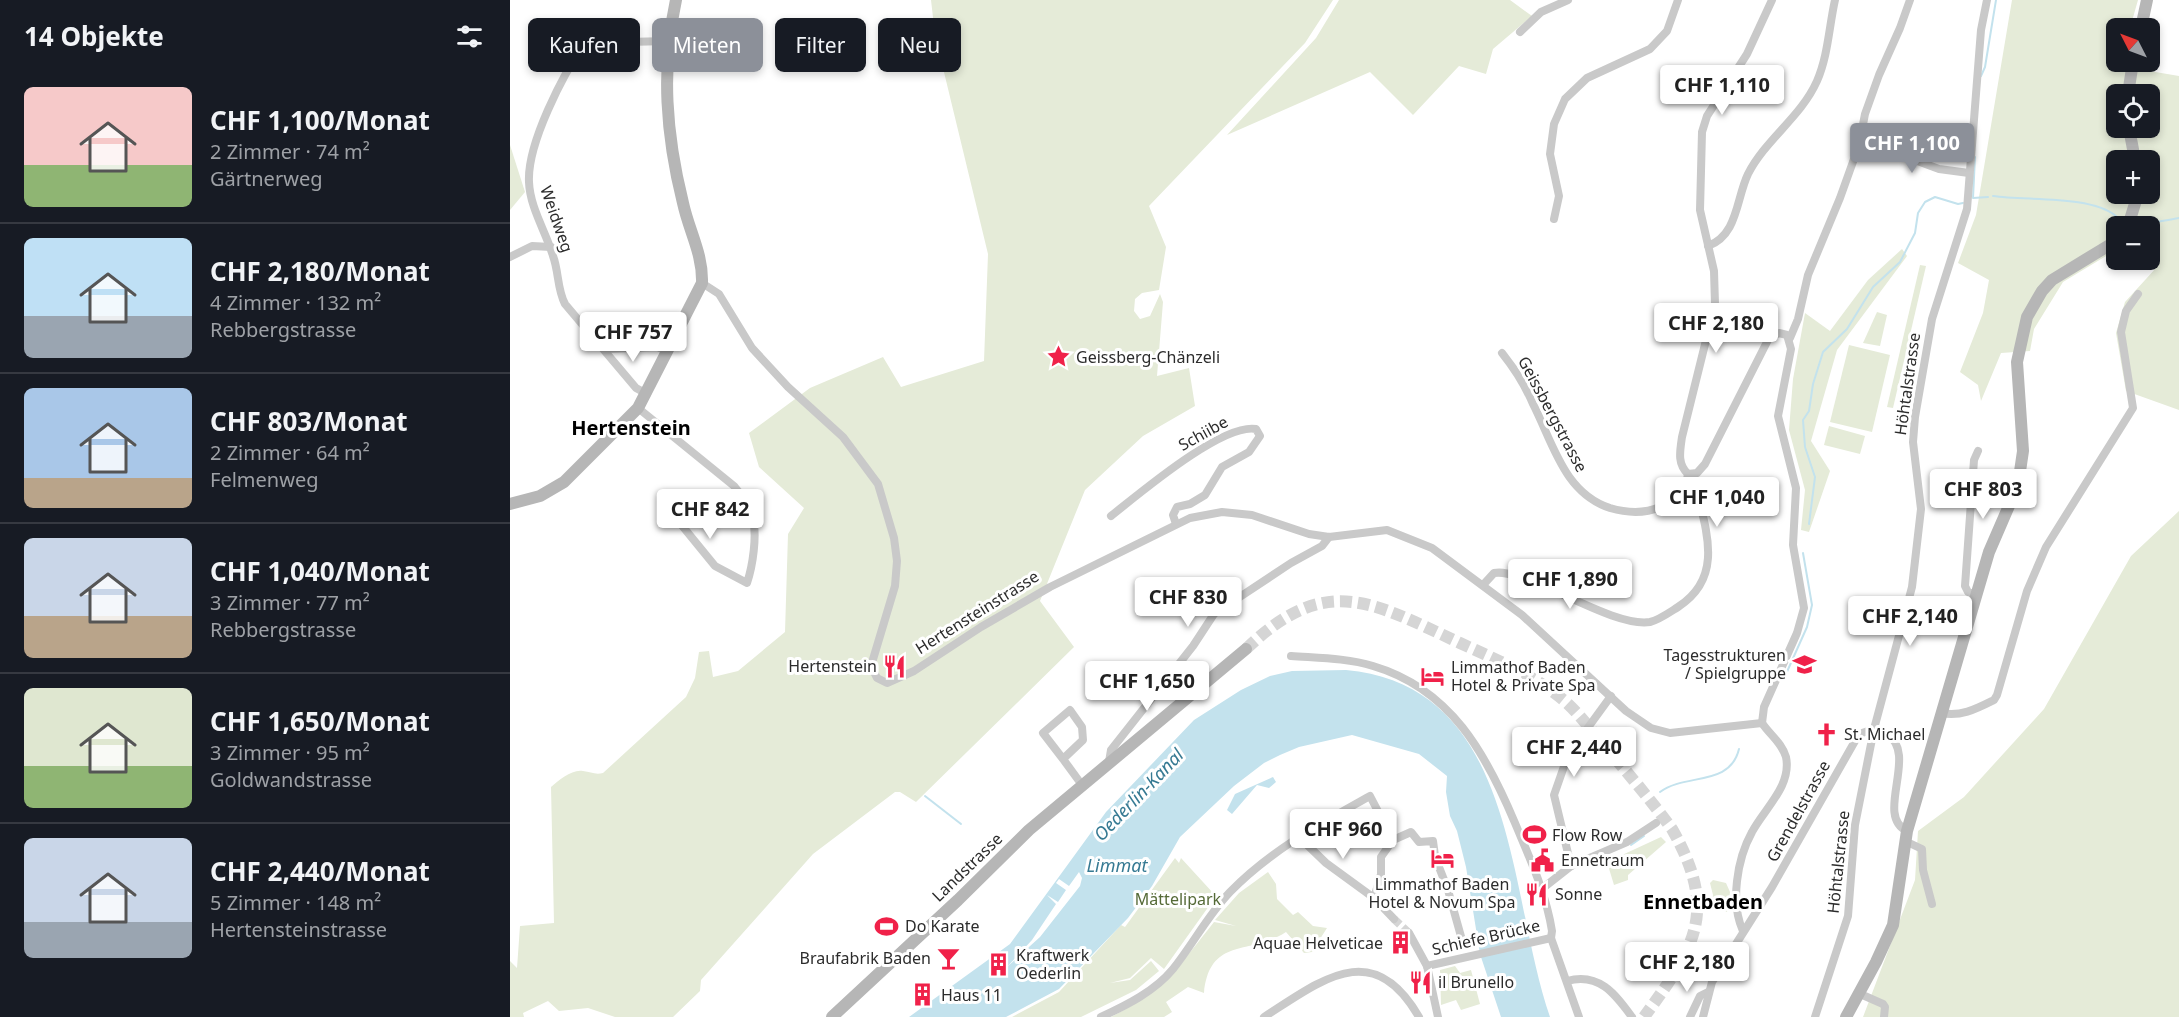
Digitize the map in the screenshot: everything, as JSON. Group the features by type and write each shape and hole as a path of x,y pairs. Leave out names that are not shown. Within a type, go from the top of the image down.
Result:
{"main road":[{"path":"672,18 676,0"},
{"path":"2143,18 2147,0"},
{"path":"510,504 540,496 564,482 638,408 702,283 702,268 697,247 684,209 671,156 665,96 666,72"},
{"path":"1846,1017 1893,925 1901,886 1906,836 1989,552 2014,497 2021,475 2023,435 2017,395 2017,362 2027,317 2042,291 2052,280 2106,247"},
{"name":"Landstrasse","path":"832,1017 1020,839 1109,762 1243,652"}],"street":[{"path":"1520,32 1541,12 1568,0"},
{"path":"1554,219 1559,196 1550,154 1554,124 1564,99 1587,78 1650,49 1667,32 1678,0"},
{"path":"1483,585 1491,574 1504,573 1551,587 1613,616 1633,622 1651,622 1692,597 1707,575 1710,556 1690,475 1682,468 1680,459 1682,437 1715,304 1714,271 1701,220 1700,142 1704,123 1716,100 1747,54 1772,0"},
{"path":"1708,246 1726,235 1742,189 1756,160 1801,107 1817,81 1835,0"},
{"path":"1743,931 1737,905 1744,850 1758,821 1784,782 1787,766 1780,744 1762,723 1764,707 1797,633 1804,608 1793,545 1796,488 1778,416 1790,355 1790,338 1798,319 1808,275 1858,145 1865,114 1910,0"},
{"name":"Höhtalstrasse","path":"1815,1017 1848,916 1855,825 1874,729 1912,587 1921,509 1913,442 1915,417 1932,319 1967,209 1982,27 1987,0"},
{"name":"Weidweg","path":"647,394 636,388 560,295 557,267 535,209 529,182 532,158 540,133 585,43 652,41"},
{"path":"1858,145 1885,149 1938,169 1969,173"},
{"path":"510,257 532,246 551,247"},
{"name":"Hertensteinstrasse","path":"702,283 719,294 752,348 788,387 843,437 878,484 894,538 897,561 895,586 871,666 877,678 886,683 914,671 1037,594 1176,524 1207,513 1240,513 1309,534 1329,537 1381,530 1393,531 1439,552 1550,639 1644,726 1670,733 1728,729 1762,723"},
{"path":"1941,713 1953,716 1964,714 1994,700 2027,591 2046,547 2133,408 2121,332 2126,311 2138,294"},
{"name":"Geissbergstrasse","path":"1502,352 1534,404 1564,470 1576,487 1594,501 1623,512 1661,507 1682,493 1690,475 1705,464 1770,338 1779,333 1790,338"},
{"path":"605,349 657,347 668,351"},
{"path":"638,408 734,486 750,508 754,527 751,571 747,583 715,566 666,506"},
{"name":"Schiibe","path":"1111,516 1178,464 1221,438 1240,430 1256,429 1260,436 1256,445 1222,467 1201,499 1177,507 1173,515 1176,524"},
{"path":"1977,595 1968,592 1965,586 1974,460 1978,451"},
{"path":"1109,762 1111,750 1186,655 1214,614 1291,563 1322,546 1329,537"},
{"path":"1291,656 1353,661 1389,671 1423,691 1460,722 1489,763 1543,888 1552,931 1551,938 1579,1017"},
{"path":"1571,866 1554,795 1573,748 1611,696"},
{"path":"1063,759 1083,740 1082,728 1070,710 1043,733 1063,759 1083,785"},
{"path":"1874,729 1892,737 1897,746 1899,764 1894,817 1906,836 1922,849 1923,870 1932,904"},
{"name":"Grendelstrasse","path":"1690,1017 1700,996 1708,992 1743,931 1772,887 1859,734 1874,729"},
{"path":"1101,1017 1131,1003 1160,982 1232,889 1283,845 1370,796 1393,840"},
{"path":"1543,888 1571,866 1627,842 1656,822"},
{"path":"1374,898 1381,874 1381,857 1393,840 1411,832 1419,842 1433,840 1436,859 1448,890 1462,940"},
{"path":"1298,836 1326,863 1374,898 1394,919"},
{"path":"1409,933 1427,966 1438,1017"},
{"name":"Schiefe Brücke","path":"1427,966 1551,938"},
{"path":"1264,1017 1330,976 1359,973 1381,976 1407,997 1419,1017"},
{"path":"1567,981 1583,978 1609,987 1632,1017"},
{"path":"1703,1017 1708,992"},
{"path":"1858,993 1882,1004 1885,1007 1884,1017"}],"green space":[{"path":"931,0 1333,0 1305,43 1149,206 1166,247 1159,290 1142,293 1135,299 1134,311 1140,319 1150,316 1160,294 1163,302 1157,376 1189,368 1195,406 1143,436 1085,490 1040,601 1074,647 916,802 900,792 895,792 813,854 701,980 700,991 673,1017 615,1017 588,1008 559,1011 548,1001 523,1013 524,1017 510,1017 510,961 517,968 520,926 554,923 551,787 574,772 603,773 686,697 695,678 699,652 709,651 713,677 738,671 785,632 788,534 804,508 759,467 749,433 810,388 883,357 901,387 984,361 988,254 944,72 961,72 961,18 933,18"},
{"path":"1339,0 1510,0 1532,16 1493,49 1486,74 1459,66 1413,115 1370,72 1227,135 1316,38"},
{"path":"2012,0 2138,0 2133,18 2106,18 2106,72 2155,72 2179,76 2179,410 2126,391 2116,333 2125,302 2154,270 2160,270 2160,216 2106,216 2106,256 2063,282 2034,329 2030,351 2001,353 1981,401 1978,385 1960,372 1983,313 1989,280 1958,263 1976,215"},
{"path":"510,145 525,192 510,210"},
{"path":"1902,249 1907,256 1837,350 1811,441 1830,471 1809,532 1801,530 1805,490 1789,430 1793,379 1805,313 1830,331 1868,280"},
{"path":"1920,265 1926,266 1893,408 1887,407"},
{"path":"1877,312 1887,315 1880,346 1863,343"},
{"path":"1849,345 1890,355 1872,432 1830,422"},
{"path":"1829,426 1865,436 1860,454 1824,445"},
{"path":"2179,511 2179,1017 1863,1017 1915,880 1918,831 1964,797 2044,709 2131,556"},
{"path":"1661,837 1666,842 1628,875 1628,880 1614,885 1607,862"},
{"name":"Mättelipark","path":"1175,858 1179,863 1181,858 1214,894 1210,895 1214,899 1164,969 1151,958 1130,978 1110,983 1130,980 1151,961 1159,971 1136,990 1081,1017 1012,1017 1059,992 1121,925 1125,927"},
{"path":"1268,872 1276,884 1277,899 1293,915 1298,912 1313,926 1327,928 1320,939 1320,944 1312,952 1304,953 1286,932 1259,944 1223,955 1214,963 1208,975 1204,993 1188,987 1166,1002 1172,1012 1164,1017 1111,1017 1144,998 1169,976 1214,922 1236,926 1215,920 1239,893"},
{"path":"1713,880 1726,883 1730,892 1727,912 1711,906 1713,895 1710,883"},
{"path":"1455,966 1460,973 1471,970 1480,1004 1461,1010 1456,1000 1441,1005 1440,970"}],"water":[{"name":"Limmat","path":"1346,670 1403,684 1445,714 1475,754 1497,803 1550,1017 1501,1017 1480,954 1466,867 1457,831 1450,816 1446,792 1447,776 1419,754 1352,735 1299,747 1280,755 1264,763 1234,786 1180,837 1152,886 1128,918 1059,989 1006,1017 909,1017 1010,944 1106,812 1194,720 1241,690 1270,676 1292,671"},
{"path":"1273,777 1276,782 1269,788 1257,785 1232,814 1227,810 1235,794"}],"pier":[{"path":"1079,872 1082,878 1080,886 1040,937 1007,967 1032,940 1056,904 1047,895 1058,902 1066,890 1056,883 1059,879 1069,886"}],"waterway":[{"path":"1981,76 1985,67 1996,0"},
{"path":"1975,157 1973,198 1988,197"},
{"path":"1993,196 2075,202 2105,209 2116,216"},
{"path":"1809,524 1815,477 1805,447 1803,420 1809,411 1813,384 1823,352 1847,329 1873,287 1900,262 1915,233 1918,213 1925,202 1935,197 1958,204 1963,203"},
{"path":"2160,221 2179,218"},
{"path":"1786,674 1807,627 1812,605 1803,553"},
{"path":"1660,792 1670,786 1717,774 1734,761 1739,749"},
{"path":"925,796 961,824"},
{"path":"1631,845 1644,836"}],"tunnel":[{"path":"1246,649 1275,625 1301,610 1326,602 1350,602 1401,616 1516,669 1567,703 1630,775 1672,829 1695,884 1697,907 1695,928 1688,949 1644,1017"},
{"path":"1394,919 1409,933"}],"place":[{"name":"Geissberg-Chänzeli","path":"1058,357"},
{"name":"Tagesstrukturen / Spielgruppe","path":"1804,664"},
{"name":"Hertenstein","path":"895,666"},
{"name":"Limmathof Baden Hotel & Private Spa","path":"1433,676"},
{"name":"St. Michael","path":"1826,734"},
{"name":"Flow Row","path":"1534,835"},
{"name":"Limmathof Baden Hotel & Novum Spa","path":"1442,859"},
{"name":"Ennetraum","path":"1543,860"},
{"name":"Sonne","path":"1537,894"},
{"name":"Do Karate","path":"887,926"},
{"name":"Aquae Helveticae","path":"1401,943"},
{"name":"Braufabrik Baden","path":"949,958"},
{"name":"Kraftwerk Oederlin","path":"998,964"},
{"name":"il Brunello","path":"1420,982"},
{"name":"Haus 11","path":"923,995"}],"district":[{"name":"Hertenstein","path":"631,428"},
{"name":"Ennetbaden","path":"1703,902"}],"water label":[{"name":"Oederlin-Kanal","path":"1139,795"}]}
